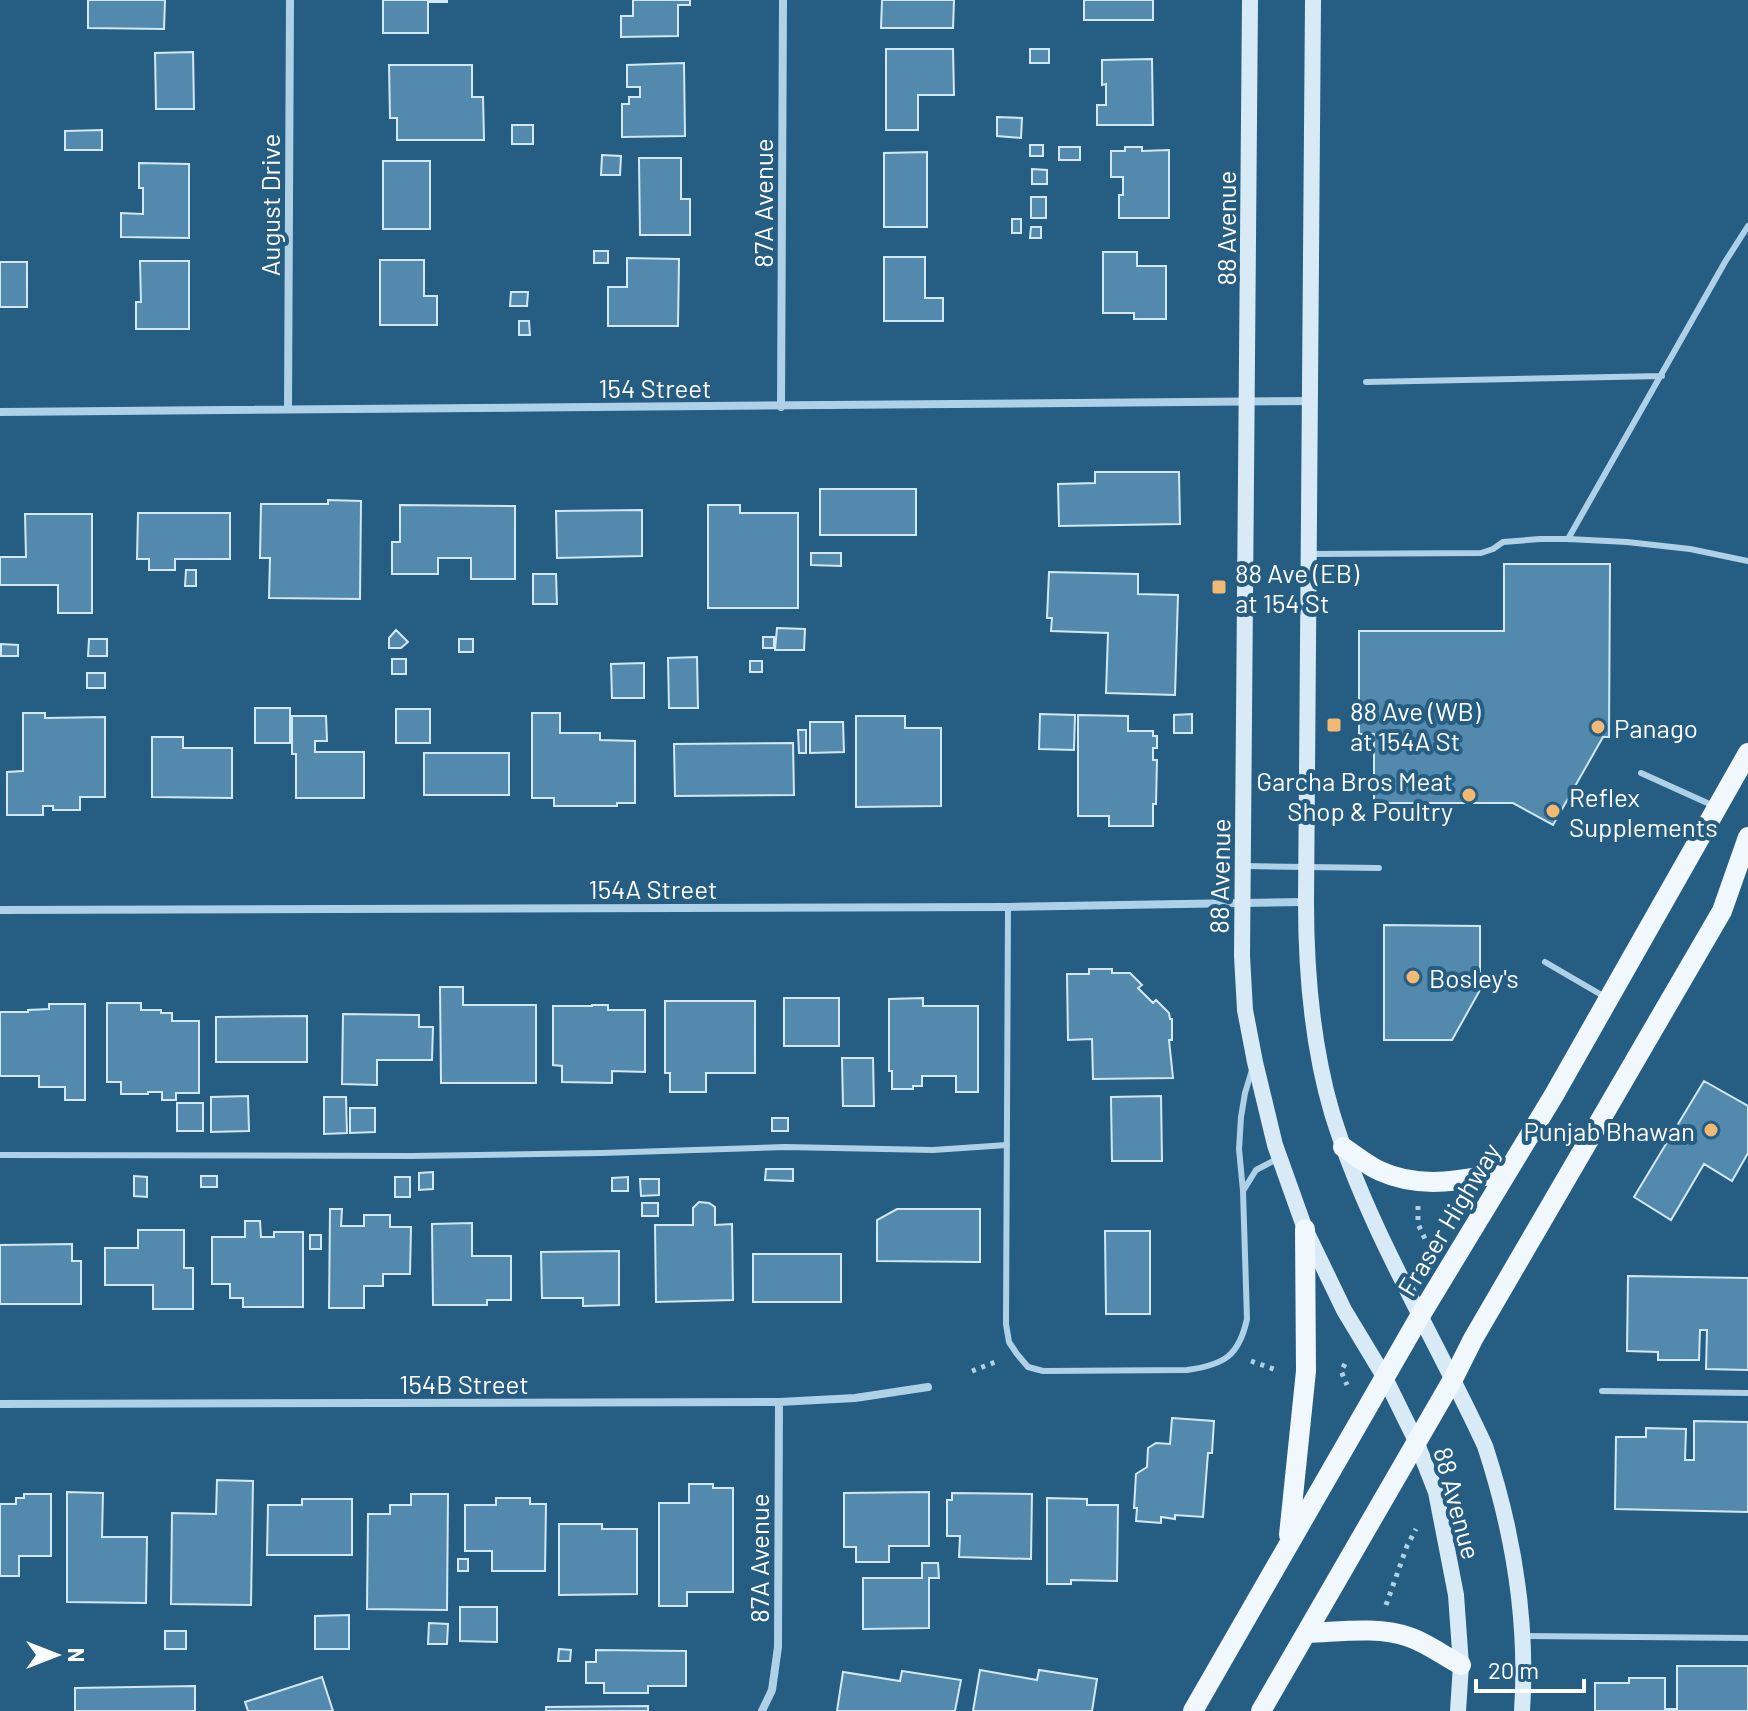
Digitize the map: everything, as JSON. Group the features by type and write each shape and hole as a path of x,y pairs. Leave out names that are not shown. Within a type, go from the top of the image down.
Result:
{"main road":[{"name":"88 Avenue","path":"1250,0 1243,903 1245,1010 1280,1158 1305,1229 1344,1310 1385,1378 1416,1441 1436,1492 1456,1595 1461,1665 1458,1711"},
{"name":"88 Avenue","path":"1313,0 1306,937 1316,1044 1331,1110 1367,1206 1485,1446 1494,1475 1510,1534 1524,1660 1522,1711"},
{"name":"Fraser Highway","path":"1193,1711 1420,1316 1554,1095 1748,753"},
{"path":"1261,1711 1722,911 1748,837"},
{"path":"1343,1147 1378,1170 1418,1181 1437,1183 1506,1172"},
{"path":"1288,1543 1306,1371 1305,1229"},
{"path":"1307,1633 1377,1631 1399,1635 1412,1638 1461,1665"}],"street":[{"name":"August Drive","path":"288,409 290,0"},
{"name":"87A Avenue","path":"781,407 783,0"},
{"name":"154 Street","path":"0,412 1311,401"},
{"name":"154A Street","path":"0,910 1008,907 1306,902"},
{"name":"154B Street","path":"0,1404 779,1402 855,1398 928,1387"},
{"name":"87A Avenue","path":"762,1711 772,1690 778,1647 779,1402"}],"lane":[{"path":"1568,539 1748,226"},
{"path":"1366,382 1662,376"},
{"path":"1310,554 1481,553 1503,542 1568,539 1690,549 1748,561"},
{"path":"1641,773 1717,807"},
{"path":"1244,866 1379,868"},
{"path":"1008,907 1008,1333 1009,1342 1028,1367 1043,1371 1187,1370 1232,1355 1247,1319 1239,1149 1245,1093 1255,1062"},
{"path":"1545,962 1608,999"},
{"path":"0,1155 412,1156 785,1147 933,1150 1007,1145"},
{"path":"1243,1191 1256,1170 1280,1158"},
{"path":"1602,1391 1748,1393"},
{"path":"1522,1636 1748,1638"}],"path":[{"path":"1413,1232 1418,1224 1427,1243"},
{"path":"972,1371 1003,1359"},
{"path":"1249,1360 1280,1371"},
{"path":"1341,1371 1347,1385"},
{"path":"1386,1606 1407,1546 1418,1525"},
{"path":"1403,1536 1407,1546"}],"building":[{"path":"88,0 165,0 164,29 88,28"},
{"path":"383,0 447,2 428,2 428,33 383,33"},
{"path":"633,0 690,0 690,5 678,5 678,36 621,37 621,16 633,16"},
{"path":"882,0 954,0 953,28 881,28"},
{"path":"1084,0 1153,0 1153,20 1084,20"},
{"path":"886,49 953,49 954,95 918,95 918,130 886,130"},
{"path":"1030,49 1049,49 1049,63 1030,63"},
{"path":"193,52 194,109 156,109 155,53"},
{"path":"1152,59 1153,125 1097,125 1097,105 1106,105 1102,60"},
{"path":"684,63 685,136 622,137 622,104 629,104 629,97 640,97 640,87 627,87 627,65"},
{"path":"389,65 472,65 472,97 483,97 484,140 397,140 397,118 390,118"},
{"path":"997,117 1022,118 1021,138 997,136"},
{"path":"512,125 533,125 533,144 512,144"},
{"path":"102,130 102,150 65,150 65,131"},
{"path":"1030,145 1043,145 1043,156 1030,156"},
{"path":"1059,147 1080,147 1080,160 1059,160"},
{"path":"1125,147 1142,147 1142,151 1169,150 1169,218 1119,218 1123,177 1111,177 1111,151 1125,151"},
{"path":"927,152 927,227 884,227 884,153"},
{"path":"602,155 621,156 620,175 601,175"},
{"path":"639,158 681,158 681,199 690,199 690,235 640,235"},
{"path":"383,161 430,161 430,229 383,229"},
{"path":"139,163 189,164 189,238 121,237 121,213 143,214"},
{"path":"1032,169 1047,170 1047,184 1032,184"},
{"path":"1031,197 1046,197 1046,218 1031,218"},
{"path":"1012,219 1021,219 1021,233 1012,233"},
{"path":"1031,227 1041,227 1041,238 1030,238"},
{"path":"594,251 608,251 608,263 594,263"},
{"path":"1103,252 1137,252 1137,266 1166,266 1166,319 1134,319 1134,313 1103,313"},
{"path":"884,257 925,257 925,298 943,298 943,321 884,321"},
{"path":"627,258 679,259 678,326 608,326 608,287 627,287"},
{"path":"380,260 424,260 424,296 437,296 437,325 380,325"},
{"path":"140,261 189,261 189,329 136,329 136,302 141,302"},
{"path":"0,262 27,262 27,307 0,307"},
{"path":"511,292 528,292 527,306 510,306"},
{"path":"519,321 529,321 530,335 519,335"},
{"path":"1095,472 1179,472 1180,524 1059,526 1058,484 1095,483"},
{"path":"820,489 916,489 916,535 820,535"},
{"path":"328,500 361,501 360,599 269,598 270,558 260,558 261,504 328,504"},
{"path":"400,505 515,506 515,579 471,579 471,558 438,558 438,574 392,574 392,542 400,542"},
{"path":"708,505 740,505 740,513 798,513 798,608 708,608"},
{"path":"642,510 642,556 557,558 556,511"},
{"path":"138,513 230,513 230,559 175,559 175,570 149,570 149,559 137,559"},
{"path":"25,514 92,514 92,613 58,613 58,585 0,585 0,557 26,557"},
{"path":"811,553 841,553 841,566 811,565"},
{"path":"1504,564 1610,564 1609,737 1603,737 1553,825 1513,803 1374,803 1374,734 1359,734 1359,631 1504,631"},
{"path":"186,570 196,570 196,586 185,586"},
{"path":"1049,572 1138,574 1138,594 1178,595 1175,695 1106,693 1108,633 1051,631 1052,618 1047,618"},
{"path":"533,574 556,574 557,604 533,604"},
{"path":"777,628 805,629 804,650 775,650"},
{"path":"396,630 408,642 401,648 389,648 389,638"},
{"path":"763,637 774,637 774,648 763,648"},
{"path":"89,639 107,639 107,656 88,656"},
{"path":"459,639 473,639 473,652 459,652"},
{"path":"1,644 18,645 18,656 1,656"},
{"path":"697,657 698,708 669,708 668,658"},
{"path":"392,659 406,659 406,674 392,674"},
{"path":"750,661 762,661 762,672 750,672"},
{"path":"644,663 644,698 612,698 611,664"},
{"path":"87,673 105,673 105,688 87,688"},
{"path":"255,708 290,708 290,743 255,743"},
{"path":"396,709 430,709 430,743 396,743"},
{"path":"23,713 45,713 45,718 105,717 105,797 80,797 80,810 53,810 53,806 43,806 43,815 7,815 7,772 23,771"},
{"path":"532,713 560,713 560,733 600,733 600,740 635,741 635,803 554,806 554,798 532,798"},
{"path":"1040,714 1075,715 1074,750 1039,749"},
{"path":"1192,714 1192,733 1174,733 1174,715"},
{"path":"1078,715 1128,716 1128,731 1153,731 1153,736 1157,736 1157,748 1153,748 1153,760 1157,760 1153,826 1109,826 1109,816 1078,816"},
{"path":"292,716 326,716 327,741 315,741 315,752 364,752 364,798 296,798"},
{"path":"856,716 905,716 905,728 941,728 941,806 856,807"},
{"path":"810,722 843,722 844,752 810,753"},
{"path":"798,730 806,730 806,753 799,753"},
{"path":"152,737 183,737 183,748 232,748 232,798 152,797"},
{"path":"793,743 794,795 675,796 674,744"},
{"path":"424,753 509,753 509,795 424,795"},
{"path":"1384,925 1480,926 1480,990 1452,1040 1384,1040"},
{"path":"1089,969 1130,973 1142,985 1138,988 1169,1013 1172,1019 1172,1040 1169,1040 1173,1078 1093,1079 1092,1039 1068,1040 1067,974 1089,974"},
{"path":"440,987 463,987 463,1005 536,1005 536,1083 441,1083"},
{"path":"784,998 839,998 839,1046 784,1046"},
{"path":"923,998 923,1006 978,1006 978,1092 956,1092 956,1076 922,1076 922,1086 892,1089 889,999"},
{"path":"665,1001 755,1001 755,1073 706,1073 706,1092 670,1092 670,1073 665,1073"},
{"path":"107,1003 141,1003 141,1010 172,1013 172,1021 199,1021 199,1093 176,1093 176,1100 162,1100 162,1092 121,1094 121,1082 107,1082"},
{"path":"49,1004 85,1004 85,1100 65,1100 65,1087 39,1087 39,1076 0,1076 0,1012 49,1009"},
{"path":"608,1005 608,1010 645,1010 645,1072 612,1071 612,1083 562,1082 562,1066 553,1065 553,1006"},
{"path":"343,1014 419,1015 419,1027 433,1027 432,1060 377,1060 377,1085 342,1084"},
{"path":"307,1016 307,1062 216,1062 216,1017"},
{"path":"842,1058 873,1058 874,1106 843,1106"},
{"name":"Punjab Bhawan","path":"1704,1081 1748,1106 1748,1153 1732,1181 1704,1164 1671,1220 1634,1197"},
{"path":"248,1096 249,1131 211,1132 211,1097"},
{"path":"1161,1096 1162,1161 1112,1161 1111,1097"},
{"path":"324,1097 346,1097 347,1133 324,1134"},
{"path":"177,1103 203,1103 203,1131 177,1131"},
{"path":"350,1108 375,1108 375,1132 350,1133"},
{"path":"772,1118 788,1118 788,1131 772,1131"},
{"path":"766,1169 793,1169 793,1181 765,1180"},
{"path":"433,1172 433,1189 419,1190 419,1173"},
{"path":"134,1176 147,1177 147,1197 134,1196"},
{"path":"201,1176 217,1176 217,1187 201,1187"},
{"path":"395,1177 410,1177 410,1197 395,1197"},
{"path":"628,1177 628,1191 612,1191 612,1178"},
{"path":"640,1179 659,1179 659,1195 641,1196"},
{"path":"699,1202 715,1207 715,1225 732,1224 733,1300 656,1302 655,1225 693,1225 693,1208"},
{"path":"642,1203 658,1203 658,1216 642,1216"},
{"path":"330,1209 342,1209 341,1226 364,1226 364,1215 390,1215 390,1227 411,1227 410,1274 383,1274 383,1286 364,1286 364,1308 329,1308"},
{"path":"897,1209 980,1209 980,1262 877,1261 877,1220"},
{"path":"245,1221 260,1221 261,1237 274,1237 274,1232 303,1232 303,1307 243,1307 243,1298 230,1298 230,1284 212,1284 212,1237 245,1237"},
{"path":"472,1223 472,1256 511,1256 511,1300 487,1300 487,1305 433,1305 432,1224"},
{"path":"138,1230 184,1230 184,1268 193,1268 193,1309 153,1309 153,1285 105,1285 105,1248 138,1248"},
{"path":"1105,1231 1150,1231 1150,1314 1106,1314"},
{"path":"310,1235 321,1235 321,1249 310,1249"},
{"path":"72,1244 72,1261 81,1261 81,1304 0,1304 0,1245"},
{"path":"619,1251 619,1305 583,1306 583,1298 542,1298 541,1252"},
{"path":"753,1254 841,1254 841,1302 753,1302"},
{"path":"1628,1276 1748,1278 1748,1370 1706,1369 1707,1330 1700,1330 1699,1360 1658,1360 1658,1352 1627,1351"},
{"path":"1172,1418 1214,1421 1203,1517 1175,1515 1175,1519 1161,1517 1161,1523 1136,1521 1136,1474 1147,1467 1148,1448 1156,1443 1170,1444"},
{"path":"1694,1421 1748,1422 1748,1512 1615,1509 1616,1437 1646,1437 1646,1428 1686,1429 1685,1460 1694,1460"},
{"path":"217,1480 253,1481 251,1605 171,1604 172,1513 216,1514"},
{"path":"689,1484 733,1488 733,1592 687,1592 687,1606 659,1606 659,1503 689,1503"},
{"path":"67,1492 103,1493 102,1537 147,1537 146,1603 67,1602"},
{"path":"929,1492 929,1546 889,1546 889,1562 856,1562 856,1547 844,1547 844,1493"},
{"path":"952,1493 1032,1494 1031,1559 959,1557 960,1536 947,1536 947,1500 952,1500"},
{"path":"24,1494 51,1494 51,1556 19,1556 19,1576 0,1576 0,1504 16,1504 16,1498 24,1498"},
{"path":"411,1494 448,1494 447,1610 367,1609 368,1514 390,1514 390,1505 411,1505"},
{"path":"496,1498 530,1498 530,1504 546,1504 545,1571 492,1571 492,1551 465,1551 465,1505 496,1505"},
{"path":"1047,1498 1087,1499 1087,1505 1118,1505 1117,1581 1071,1580 1071,1584 1047,1584"},
{"path":"302,1499 352,1499 352,1555 267,1555 268,1505 302,1505"},
{"path":"559,1524 602,1524 602,1529 637,1529 637,1594 559,1595"},
{"path":"458,1559 468,1559 468,1571 458,1571"},
{"path":"922,1563 938,1563 939,1578 929,1578 929,1628 863,1629 863,1578 922,1578"},
{"path":"460,1607 497,1607 497,1642 460,1641"},
{"path":"349,1615 349,1649 315,1649 315,1616"},
{"path":"429,1623 448,1624 447,1644 428,1644"},
{"path":"165,1631 186,1631 186,1649 165,1649"},
{"path":"559,1649 571,1650 570,1661 558,1661"},
{"path":"596,1650 686,1651 686,1686 648,1686 648,1693 604,1693 604,1683 586,1683 586,1662 596,1662"},
{"path":"1677,1666 1748,1666 1748,1711 1595,1711 1595,1683 1629,1683 1629,1678 1665,1678 1665,1709 1677,1709"},
{"path":"980,1670 1037,1680 1039,1670 1097,1679 1092,1711 973,1711"},
{"path":"902,1671 961,1680 955,1711 837,1711 843,1672 900,1681"},
{"path":"322,1677 333,1711 248,1711 245,1702"},
{"path":"195,1686 195,1711 75,1711 75,1688"},
{"path":"648,1706 648,1711 546,1711 546,1707"}],"place":[{"name":"88 Ave (EB) at 154 St","path":"1219,587"},
{"name":"88 Ave (WB) at 154A St","path":"1334,725"},
{"name":"Panago","path":"1598,727"},
{"name":"Garcha Bros Meat Shop & Poultry","path":"1469,795"},
{"name":"Reflex Supplements","path":"1553,811"},
{"name":"Bosley's","path":"1413,977"},
{"name":"Punjab Bhawan","path":"1711,1130"}]}
